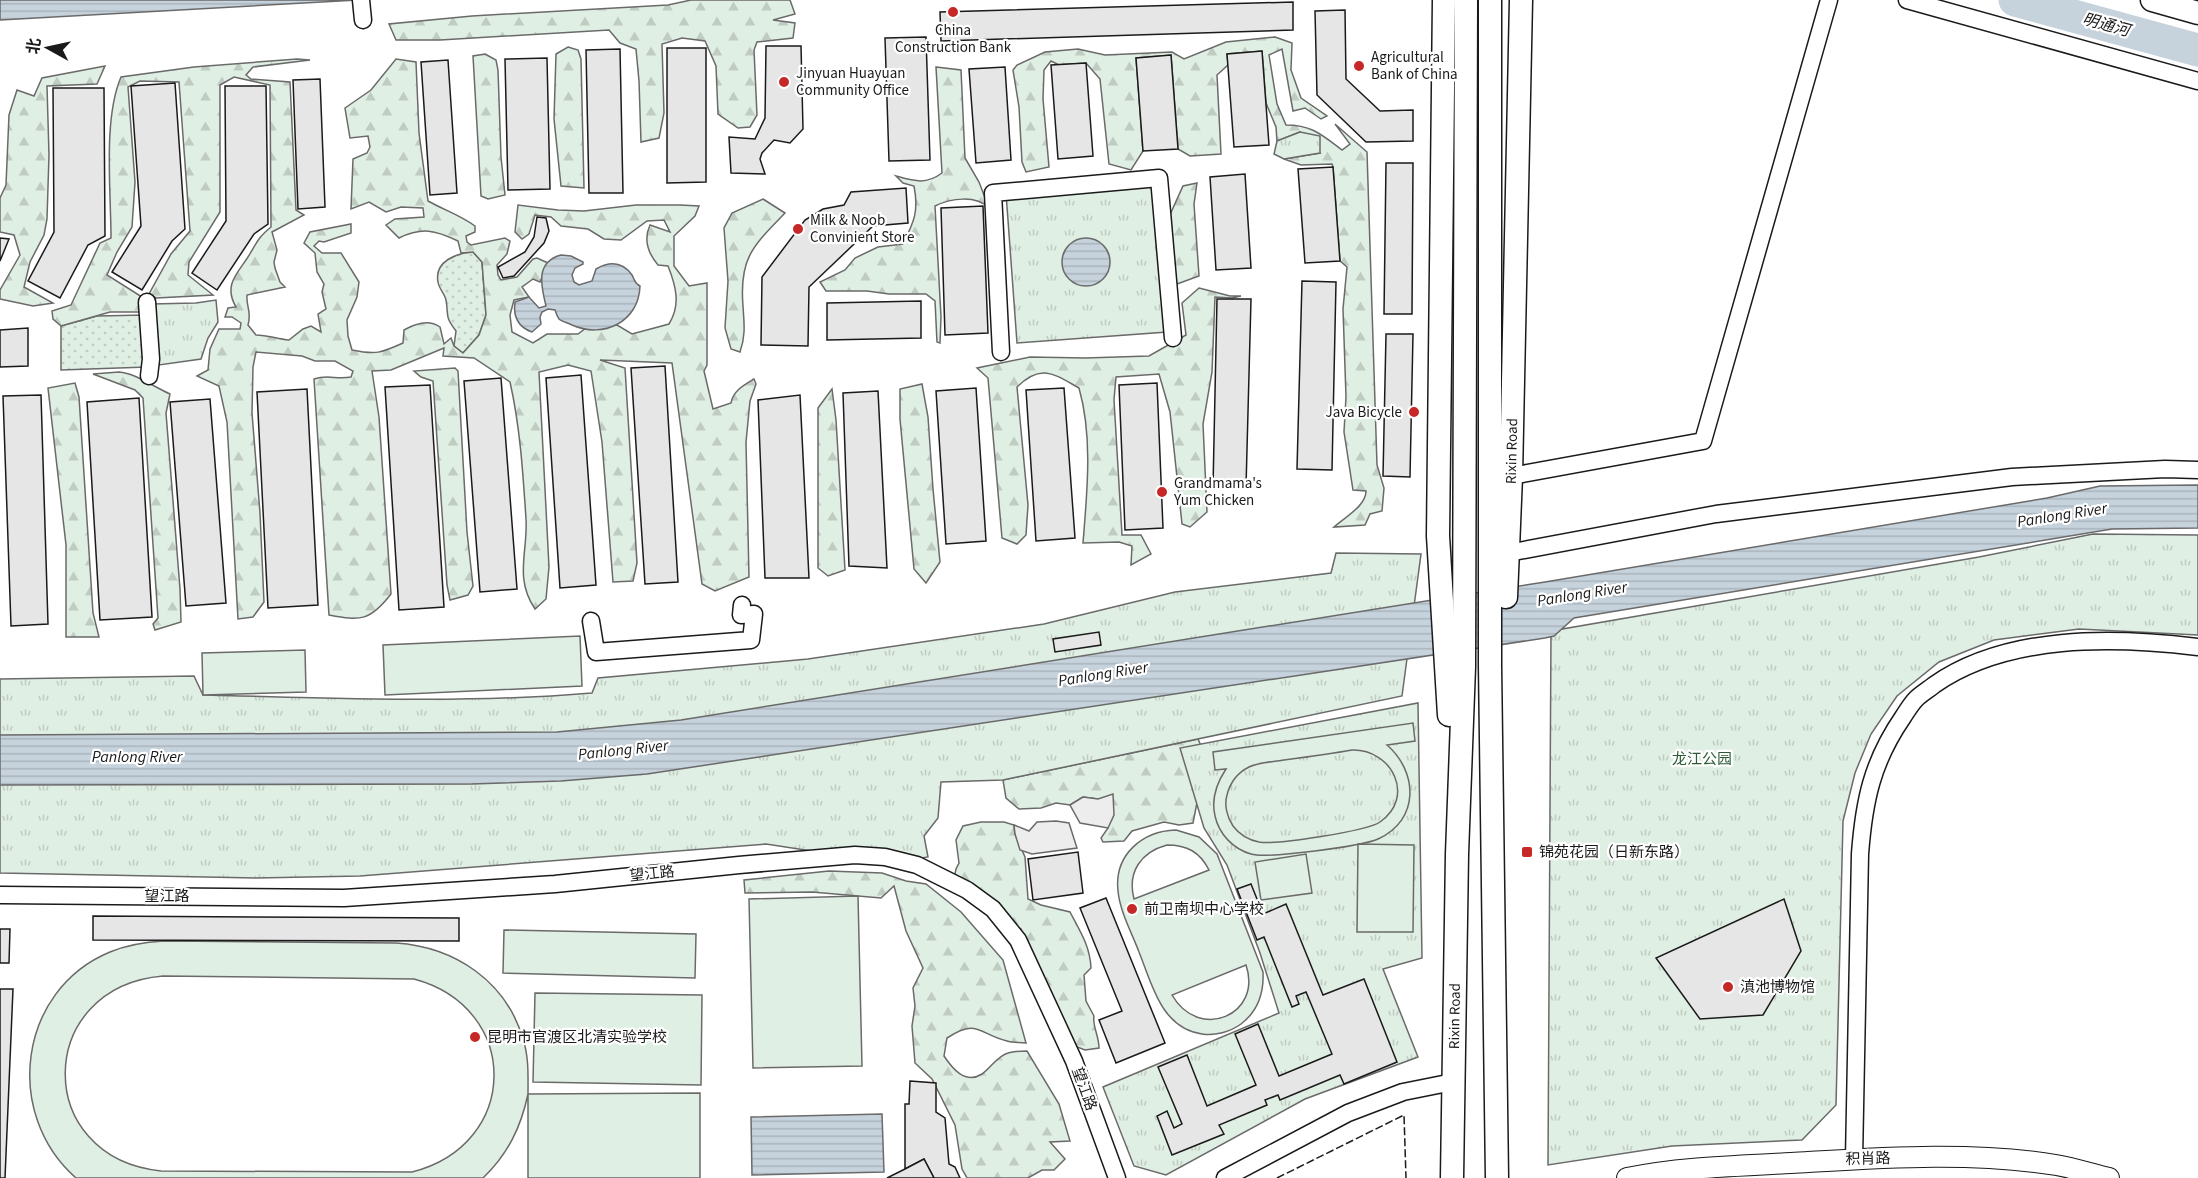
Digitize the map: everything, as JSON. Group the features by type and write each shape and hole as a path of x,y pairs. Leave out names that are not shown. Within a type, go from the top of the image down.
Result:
{"main road":[{"name":"Rixin Road","path":"1444,0 1438,536 1455,667"},
{"name":"Rixin Road","path":"1452,1178 1456,854 1455,667 1465,559 1466,0"},
{"name":"Rixin Road","path":"1490,0 1491,515 1500,554"},
{"name":"Rixin Road","path":"1497,1178 1493,904 1497,667 1500,554 1511,476 1521,0"},
{"path":"2152,0 2198,13"}],"street":[{"path":"361,0 363,20"},
{"path":"1511,476 1703,441 1829,0"},
{"path":"1907,0 2198,81"},
{"path":"1001,352 993,193 1159,178 1173,338"},
{"path":"147,302 151,359 149,376"},
{"path":"1500,554 1716,514 2012,477 2164,469 2198,471"},
{"path":"591,621 596,652 751,640 754,614 741,615 742,605"},
{"path":"1854,1159 1860,854 1863,813 1871,780 1891,734 1916,698 1953,672 1995,655 2074,641 2152,642 2198,647"},
{"name":"望江路","path":"0,895 344,898 555,884 855,855 885,857 917,865 967,890 993,909 1018,940 1074,1061 1117,1178"},
{"path":"1225,1178 1348,1113 1403,1092 1453,1082"},
{"name":"积肖路","path":"1627,1178 1658,1171 1854,1159 1978,1157 2057,1165 2109,1178"}],"green space":[{"path":"691,0 790,0 795,14 773,20 795,23 793,38 757,42 754,50 757,115 750,127 738,128 718,114 716,66 705,41 682,38 662,44 664,113 659,138 641,142 636,49 620,43 609,30 440,40 396,40 389,24 472,16 668,5"},
{"path":"1275,37 1292,43 1291,70 1301,98 1327,116 1321,119 1305,108 1293,111 1282,49 1269,55 1277,104 1286,125 1310,129 1342,150 1350,144 1335,124 1367,152 1377,465 1384,488 1382,511 1370,514 1365,525 1334,527 1363,502 1366,491 1353,490 1344,432 1346,397 1343,309 1347,267 1340,261 1333,167 1332,164 1301,165 1284,159 1320,153 1300,132 1277,141 1276,127 1266,103 1262,51 1227,54 1228,65 1217,75 1221,154 1190,156 1178,149 1171,55 1136,58 1143,151 1131,170 1109,164 1100,79 1086,63 1059,65 1051,61 1044,70 1043,99 1049,167 1026,172 1022,162 1019,107 1013,70 1017,65 1045,52 1078,49 1105,55 1172,52 1184,59 1226,42"},
{"path":"568,47 578,50 581,59 584,188 561,186 554,119 556,54"},
{"path":"485,54 496,60 498,70 501,157 505,195 488,199 481,196 473,56"},
{"path":"396,59 416,62 419,133 428,201 475,226 475,232 466,236 467,242 471,245 505,238 510,241 507,254 497,265 501,280 517,277 533,259 537,258 548,263 540,282 533,279 522,287 529,297 514,300 510,315 512,332 533,343 547,334 578,334 586,328 617,325 632,334 669,324 676,303 673,281 668,266 658,265 654,260 649,251 647,236 650,225 670,232 664,220 647,221 621,240 604,239 588,229 561,226 551,217 535,215 529,234 522,239 515,232 518,205 584,211 636,205 699,206 695,216 674,236 674,266 689,286 707,283 707,365 704,371 713,409 731,403 737,392 754,379 756,384 750,401 746,442 749,577 715,591 702,584 672,363 600,360 625,368 637,563 633,581 613,582 602,442 591,371 568,365 539,372 549,567 546,599 535,609 529,598 523,576 525,502 519,433 510,382 474,358 443,356 444,348 391,370 372,371 379,417 391,594 377,610 364,617 349,618 329,615 314,379 351,377 353,371 335,361 315,361 302,356 256,352 253,367 252,413 264,602 253,617 238,619 227,422 219,386 197,376 208,370 210,349 219,329 240,329 241,323 232,317 225,317 228,308 236,307 232,299 232,284 258,241 271,227 270,85 234,77 220,85 220,212 189,262 188,275 213,295 156,298 149,294 171,254 190,231 179,82 140,81 128,87 135,182 132,227 107,275 142,297 144,312 110,312 61,326 53,319 52,311 71,305 100,243 111,238 110,134 115,94 121,77 194,67 310,60 253,67 246,75 251,79 290,82 296,210 304,215 272,232 277,250 275,268 280,282 285,287 247,295 248,325 256,335 289,340 311,326 321,332 318,314 326,309 322,292 324,284 317,272 315,253 304,243 310,232 351,224 351,233 324,242 319,241 314,246 322,253 341,253 359,282 357,297 347,320 352,350 373,353 389,349 403,343 404,330 422,323 431,323 440,327 444,344 451,338 454,346 463,353 479,335 486,315 482,262 473,252 461,253 458,241 435,232 415,232 399,238 386,225 395,219 424,217 423,208 401,207 386,212 369,202 351,209 353,159 367,153 370,147 368,136 350,138 345,108 371,90"},
{"path":"105,66 97,84 47,86 49,155 47,219 44,235 30,262 24,287 53,303 33,306 0,299 0,290 20,255 14,235 0,232 0,198 6,185 9,115 17,90 34,96 42,78"},
{"path":"936,67 961,70 965,158 979,182 989,208 977,201 963,199 935,206 941,317 940,343 937,342 935,301 926,294 826,291 820,282 845,270 855,258 878,247 903,244 910,229 916,203 914,186 903,183 896,176 925,181 942,173"},
{"path":"1300,132 1320,136 1320,153 1284,159 1274,154 1277,141"},
{"path":"1156,181 1167,332 1017,343 1006,193"},
{"path":"1197,183 1194,204 1199,276 1177,284 1171,266 1169,217 1183,186"},
{"path":"763,199 785,213 757,244 746,264 742,290 744,334 740,352 731,349 725,328 728,281 724,228 732,213"},
{"path":"473,252 482,262 486,315 479,335 463,353 454,346 456,331 448,319 446,300 439,285 438,275 443,264 454,256"},
{"path":"1199,288 1230,296 1241,296 1215,297 1212,372 1203,424 1207,512 1190,527 1182,524 1170,412 1159,374 1116,377 1114,400 1122,535 1141,535 1151,554 1131,565 1132,546 1119,542 1083,543 1087,445 1079,388 1055,375 1041,373 1033,375 1017,387 1028,505 1026,535 1017,544 1002,538 988,378 977,368 1030,357 1149,356 1186,335 1182,303"},
{"path":"216,300 218,322 208,338 201,359 159,365 151,304"},
{"path":"145,315 147,367 61,370 61,326 97,316"},
{"path":"455,368 458,371 467,532 473,586 468,595 450,600 447,585 433,381 421,377 414,371"},
{"path":"119,372 138,378 170,394 166,413 181,622 155,630 153,624 158,618 143,398 135,390 93,374"},
{"path":"75,383 79,397 93,613 99,637 66,637 66,545 48,388"},
{"path":"922,384 928,417 940,562 926,583 914,569 900,419 900,389"},
{"path":"832,389 845,570 828,576 818,568 818,408"},
{"name":"龙江公园","path":"2093,534 2198,535 2198,635 2079,629 1994,640 1939,662 1897,696 1871,734 1855,773 1843,821 1836,1105 1802,1140 1672,1146 1548,1165 1551,631 1979,557"},
{"path":"1336,553 1421,554 1402,696 1003,780 941,782 938,818 924,836 928,857 890,863 766,844 360,876 256,878 0,873 0,679 194,676 203,695 300,698 446,699 592,693 598,678 808,659 1044,624 1175,592 1331,573"},
{"path":"580,636 582,686 385,695 383,645"},
{"path":"305,650 306,692 203,695 202,653"},
{"path":"1418,703 1422,958 1383,969 1418,1057 1305,1099 1166,1175 1134,1166 1103,1087 1279,1013 1260,953 1227,865 1204,828 1180,748"},
{"path":"1413,723 1415,741 1387,745 1405,768 1410,795 1401,820 1392,831 1369,842 1276,855 1244,852 1223,835 1217,823 1214,798 1217,786 1226,769 1215,770 1213,752","holes":["1352,750 1378,757 1388,766 1398,788 1391,812 1380,822 1340,833 1269,842 1259,842 1248,838 1233,826 1228,815 1226,799 1232,782 1245,769 1262,763"]},
{"path":"1198,739 1206,757 1193,823 1179,825 1164,822 1132,831 1124,841 1103,842 1101,838 1108,828 1098,799 1083,797 1070,805 1056,803 1041,808 1019,809 1006,798 1003,780"},
{"path":"981,822 1004,822 1014,825 1015,834 1025,857 1028,899 1041,905 1070,912 1087,946 1090,960 1091,968 1084,975 1086,1001 1094,1016 1099,1048 1085,1050 1072,1045 1036,959 1025,943 1021,929 952,888 959,863 956,840 963,826"},
{"path":"1176,830 1199,837 1217,854 1263,972 1261,994 1252,1013 1241,1024 1222,1033 1202,1034 1188,1030 1167,1014 1154,990 1121,907 1118,878 1126,856 1142,840 1164,831","holes":["1167,845 1187,848 1197,854 1209,870 1134,899 1133,880 1138,864 1150,853","1246,965 1249,983 1245,997 1237,1009 1225,1016 1212,1019 1197,1017 1184,1009 1172,995"]},
{"path":"1358,844 1414,845 1413,932 1357,932"},
{"path":"1306,854 1312,893 1261,900 1255,862"},
{"path":"829,871 882,873 906,881 926,884 961,912 1003,960 1026,1043 1007,1041 978,1029 965,1029 947,1038 944,1056 955,1070 970,1078 982,1074 1004,1055 1027,1051 1059,1104 1070,1141 1050,1142 1065,1159 1054,1170 1042,1170 1028,1178 967,1178 962,1169 955,1125 932,1079 915,1063 912,1026 915,1006 913,988 923,968 906,931 894,886 881,898 812,892 745,893 744,880"},
{"path":"858,896 862,1066 753,1068 749,899"},
{"path":"504,930 696,934 695,978 503,973"},
{"path":"164,941 396,943 418,946 458,960 491,984 504,1000 515,1018 525,1046 528,1094 522,1118 506,1150 483,1178 76,1178 53,1151 38,1121 30,1088 31,1055 40,1023 56,994 79,970 110,952 136,944","holes":["163,976 414,979 449,995 474,1018 489,1046 494,1076 489,1107 473,1135 448,1157 412,1172 161,1171 119,1159 89,1137 71,1106 65,1073 72,1039 90,1009 121,987"]},
{"path":"535,993 702,995 701,1085 533,1082"},
{"path":"700,1093 700,1178 528,1178 528,1094"}],"shaded area":[{"path":"1113,794 1114,815 1108,828 1080,823 1070,805 1083,797 1098,799"},
{"path":"1037,822 1069,823 1077,848 1032,854 1020,850 1014,825 1029,831"}],"water":[{"path":"0,0 358,0 0,20"},
{"path":"1086,238 1103,245 1110,262 1103,279 1086,286 1069,279 1062,262 1069,245"},
{"path":"561,255 571,256 583,262 575,268 572,275 574,282 579,285 592,281 596,269 606,265 616,264 628,270 640,286 638,299 626,318 607,328 584,329 561,320 555,310 548,309 542,312 541,324 532,332 523,327 516,316 515,302 529,297 539,308 546,306 542,283 544,269 553,258"},
{"name":"Panlong River","path":"2198,485 2198,528 2112,529 1574,618 1554,636 1545,638 647,774 561,781 472,784 0,785 0,735 557,732 681,720 1545,582 2047,498 2100,486"},
{"path":"882,1114 884,1172 752,1175 751,1117"}],"building":[{"path":"1293,2 1293,30 941,41 940,12"},
{"path":"1345,10 1346,79 1380,111 1413,110 1413,141 1366,142 1317,95 1315,11"},
{"path":"926,37 930,160 889,161 885,38"},
{"name":"Jinyuan Huayuan Community Office","path":"766,46 801,46 803,129 790,143 774,140 762,153 760,159 765,174 731,173 729,137 755,139 765,118"},
{"path":"667,48 706,48 706,182 667,183"},
{"path":"620,49 623,193 589,193 586,50"},
{"path":"1262,51 1269,145 1234,147 1227,54"},
{"path":"1171,55 1178,149 1143,151 1136,58"},
{"path":"547,58 550,189 508,190 505,59"},
{"path":"448,60 457,193 430,195 421,62"},
{"path":"1086,63 1093,156 1058,159 1051,65"},
{"path":"1005,67 1011,160 976,163 969,69"},
{"path":"320,79 325,207 298,209 293,80"},
{"path":"175,83 185,229 172,241 142,290 112,272 141,226 131,86"},
{"path":"225,86 266,86 268,224 254,234 217,290 192,273 226,221"},
{"path":"53,88 104,88 105,236 88,245 60,298 28,281 54,232"},
{"path":"1386,163 1413,163 1412,314 1384,314"},
{"path":"1333,167 1340,261 1305,263 1298,169"},
{"path":"1245,174 1251,268 1216,270 1210,177"},
{"path":"906,188 908,223 873,226 809,287 808,346 761,345 762,277 805,220 823,209 844,205 851,192"},
{"path":"983,206 988,333 945,335 941,208"},
{"path":"537,217 546,218 549,231 544,243 514,276 503,278 498,267 525,252 534,237"},
{"path":"0,238 9,239 0,261"},
{"path":"1302,281 1336,282 1332,470 1297,469"},
{"path":"1217,299 1251,299 1246,487 1213,487"},
{"path":"921,301 921,338 827,340 827,303"},
{"path":"28,328 28,366 0,367 0,330"},
{"path":"1386,334 1413,334 1410,477 1383,476"},
{"path":"665,366 678,582 645,584 631,368"},
{"path":"581,375 596,585 560,588 546,378"},
{"path":"501,378 517,589 480,592 464,381"},
{"path":"1157,383 1163,528 1125,530 1119,385"},
{"path":"430,385 444,607 399,610 385,387"},
{"path":"976,388 986,541 946,544 936,391"},
{"path":"1064,388 1075,538 1036,541 1026,390"},
{"path":"307,389 318,605 268,608 257,392"},
{"path":"878,391 887,568 849,566 843,393"},
{"path":"41,395 48,624 11,626 3,396"},
{"path":"800,395 809,578 765,578 758,400"},
{"path":"139,398 152,617 100,620 87,402"},
{"path":"210,399 226,603 186,606 170,402"},
{"path":"1099,632 1101,645 1055,652 1053,639"},
{"path":"1078,852 1083,893 1033,900 1028,859"},
{"path":"1251,884 1263,914 1286,904 1323,995 1364,979 1397,1062 1344,1084 1340,1075 1280,1100 1278,1095 1265,1100 1267,1105 1219,1125 1224,1134 1172,1155 1157,1116 1167,1111 1174,1128 1182,1124 1158,1067 1187,1055 1207,1106 1256,1085 1235,1034 1258,1024 1279,1076 1332,1054 1306,992 1296,996 1299,1004 1292,1007 1264,937 1257,940 1237,889"},
{"path":"1106,898 1165,1043 1116,1063 1099,1020 1122,1011 1080,908"},
{"name":"滇池博物馆","path":"1784,899 1801,951 1763,1015 1700,1019 1656,958"},
{"path":"93,916 459,918 459,941 93,940"},
{"path":"0,929 10,929 9,963 0,963"},
{"path":"0,989 13,989 5,1178 0,1178"},
{"path":"910,1081 936,1083 936,1112 945,1118 949,1164 955,1167 960,1178 934,1178 924,1159 905,1169 905,1104 909,1104"},
{"path":"924,1159 934,1178 887,1178 905,1169"}],"waterway":[{"name":"明通河","path":"2015,0 2198,50"}],"fence":[{"path":"1277,1178 1404,1115 1406,1178"}],"place":[{"name":"China Construction Bank","path":"953,12"},
{"name":"Agricultural Bank of China","path":"1359,66"},
{"name":"Jinyuan Huayuan Community Office","path":"784,82"},
{"name":"Milk & Noob Convinient Store","path":"798,229"},
{"name":"Java Bicycle","path":"1414,412"},
{"name":"Grandmama's Yum Chicken","path":"1162,492"},
{"name":"锦苑花园（日新东路）","path":"1527,852"},
{"name":"前卫南坝中心学校","path":"1132,909"},
{"name":"滇池博物馆","path":"1728,987"},
{"name":"昆明市官渡区北清实验学校","path":"475,1037"}]}
